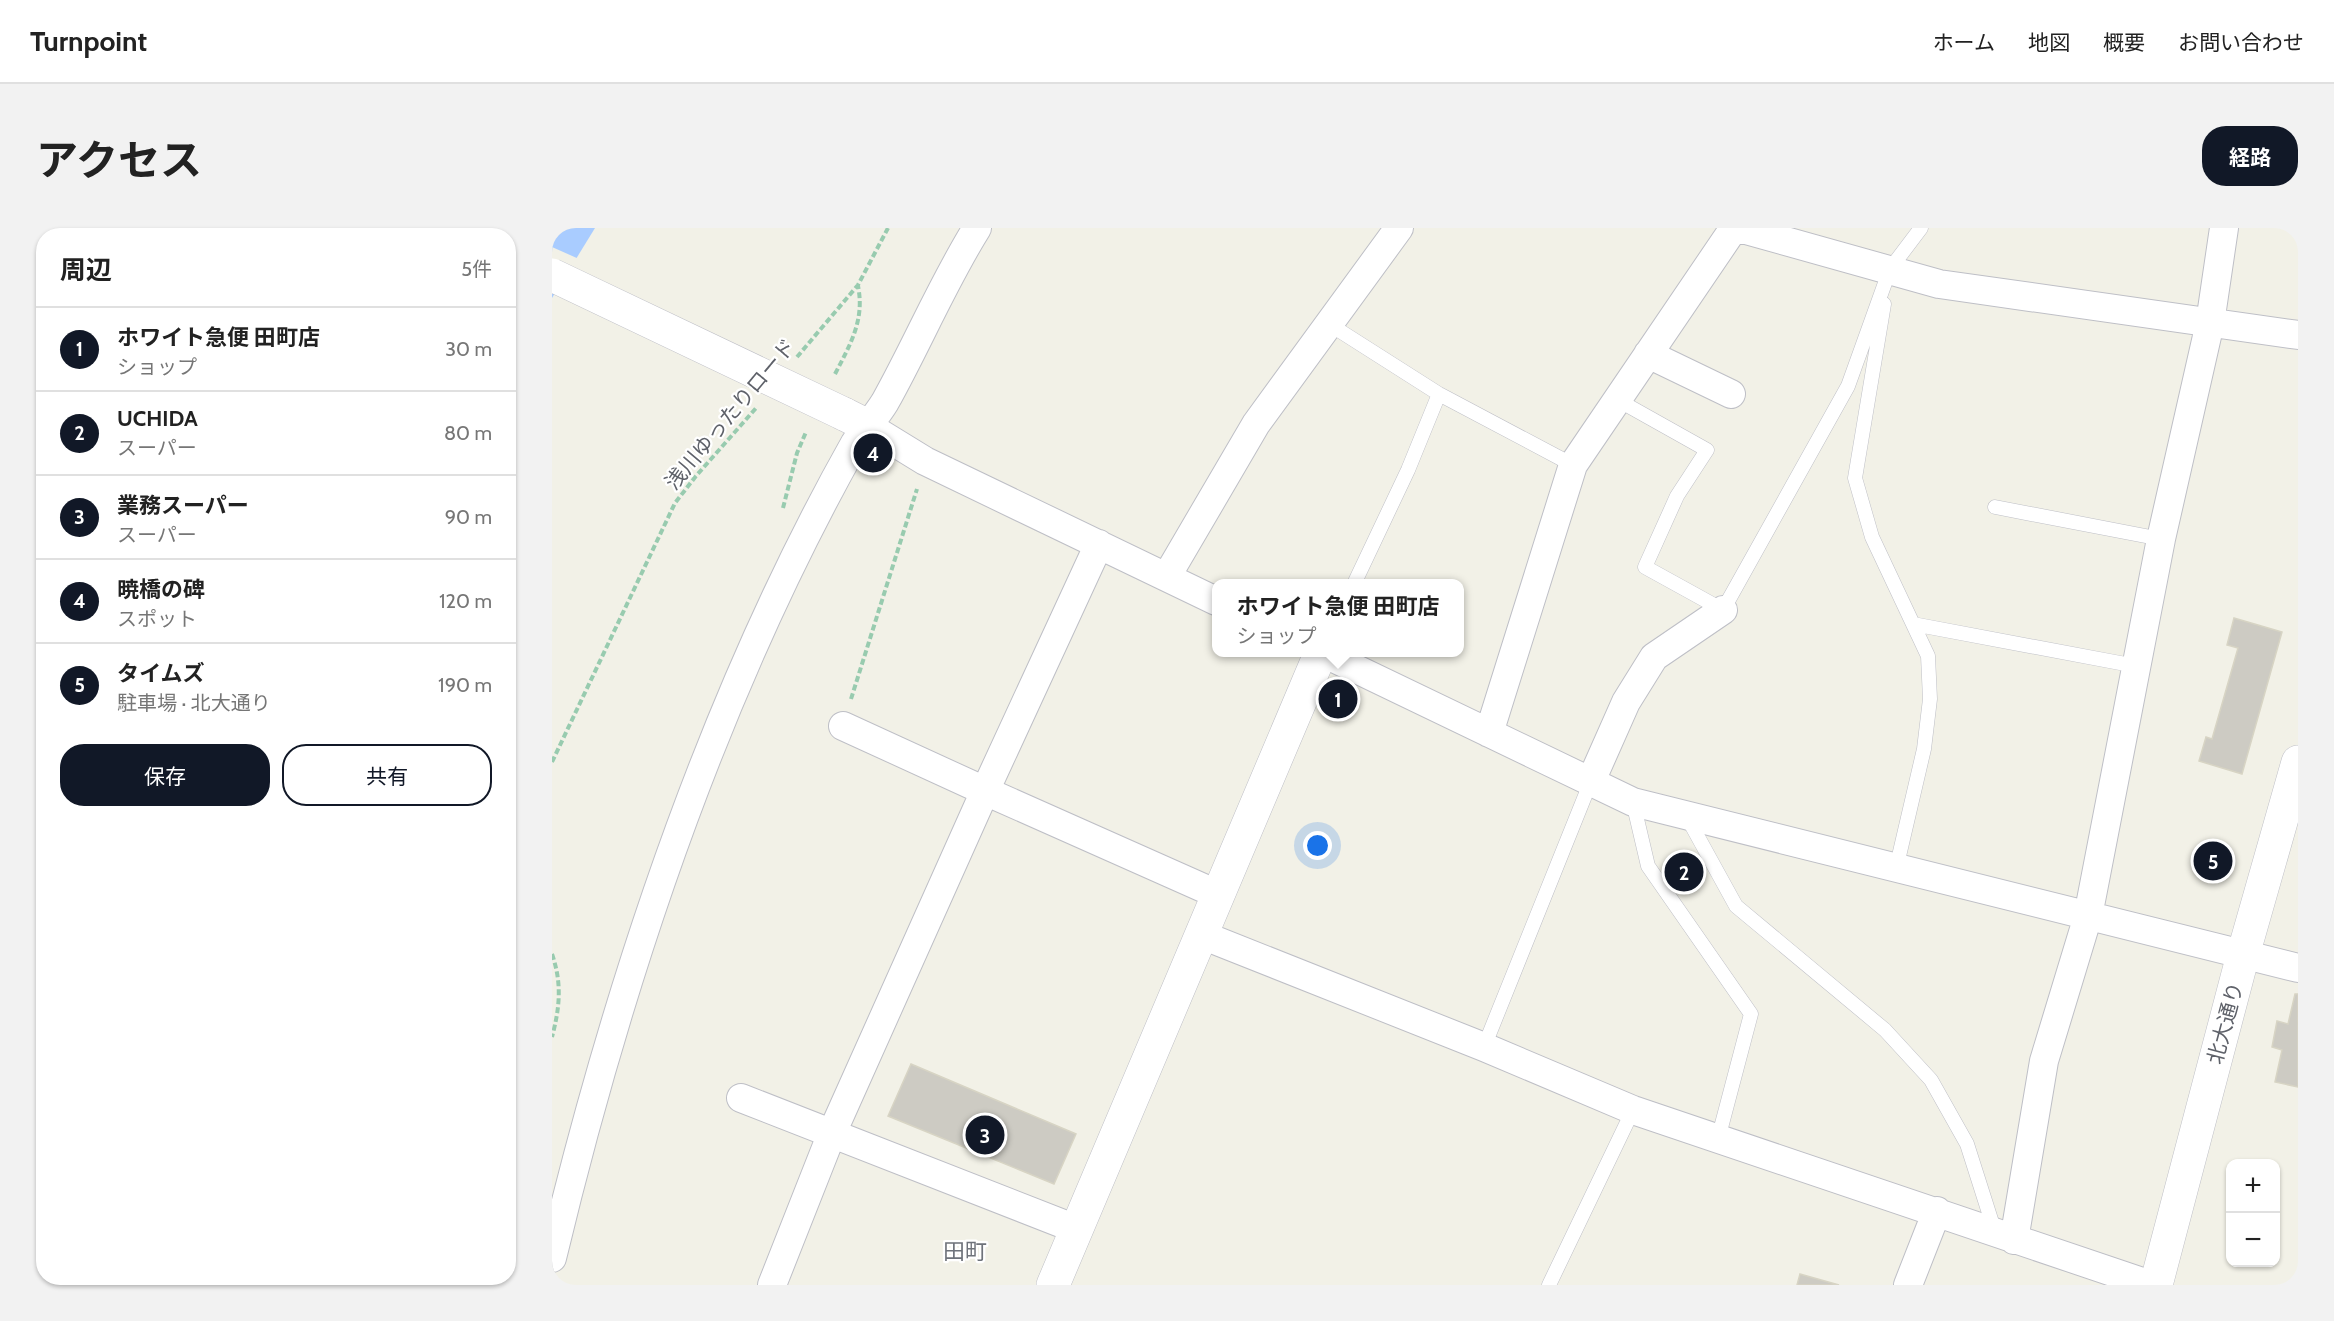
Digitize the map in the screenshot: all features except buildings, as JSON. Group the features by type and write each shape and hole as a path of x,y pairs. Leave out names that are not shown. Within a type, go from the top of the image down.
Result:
{"street":[{"path":"856,420 884,404 976,228"},
{"path":"1167,576 1256,424 1399,228"},
{"path":"1489,733 1573,465 1734,228"},
{"path":"1739,228 1940,284 2080,302 2298,335"},
{"path":"2005,1237 2044,1061 2088,916 2161,539 2210,323 2224,228"},
{"path":"552,275 856,420 925,461 1212,599"},
{"path":"1648,354 1731,394"},
{"path":"552,1258 606,1049 696,786 770,610 857,440 856,420"},
{"path":"772,1285 832,1133 1099,544"},
{"path":"1591,781 1626,702 1654,657 1723,610"},
{"path":"1053,1285 1319,657"},
{"path":"1331,657 1633,802 2298,968"},
{"path":"843,726 985,792 1219,895"},
{"name":"北大通り","path":"2156,1285 2243,955 2298,762"},
{"path":"1202,935 1484,1047 1633,1110 2151,1285"},
{"path":"741,1098 1076,1229"},
{"path":"1908,1285 1937,1211"}],"lane":[{"path":"1616,399 1707,450 1677,496 1645,567 1723,610 1848,386 1890,269 1922,228"},
{"path":"1890,269 1856,478 1872,537 1928,656 1930,699 1924,749 1896,869"},
{"path":"1329,324 1439,394 1573,465"},
{"path":"1356,579 1408,470 1439,394"},
{"path":"1995,507 2161,539"},
{"path":"1912,624 2136,666"},
{"path":"1484,1047 1591,781"},
{"path":"1633,802 1648,867 1751,1014 1718,1139"},
{"path":"1687,816 1736,906 1885,1030 1931,1080 1967,1143 2005,1237"},
{"path":"1549,1285 1633,1110"}],"path":[{"name":"浅川ゆったりロード","path":"790,366 858,285 888,228"},
{"path":"834,377 860,318 861,299 858,285"},
{"name":"浅川ゆったりロード","path":"552,762 675,503 761,402"},
{"path":"782,512 797,453 808,427"},
{"path":"843,726 925,461"},
{"path":"552,954 560,994 559,1012 552,1036"}],"water":[{"path":"552,228 595,228 552,298"}],"pier":[{"path":"552,247 579,259 557,295 552,293"}],"place":[{"name":"暁橋の碑","path":"873,453"},
{"name":"ホワイト急便 田町店","path":"1338,699"},
{"name":"タイムズ","path":"2213,861"},
{"name":"UCHIDA","path":"1684,872"},
{"name":"業務スーパー","path":"985,1135"}],"district":[{"name":"田町","path":"965,1251"}]}
